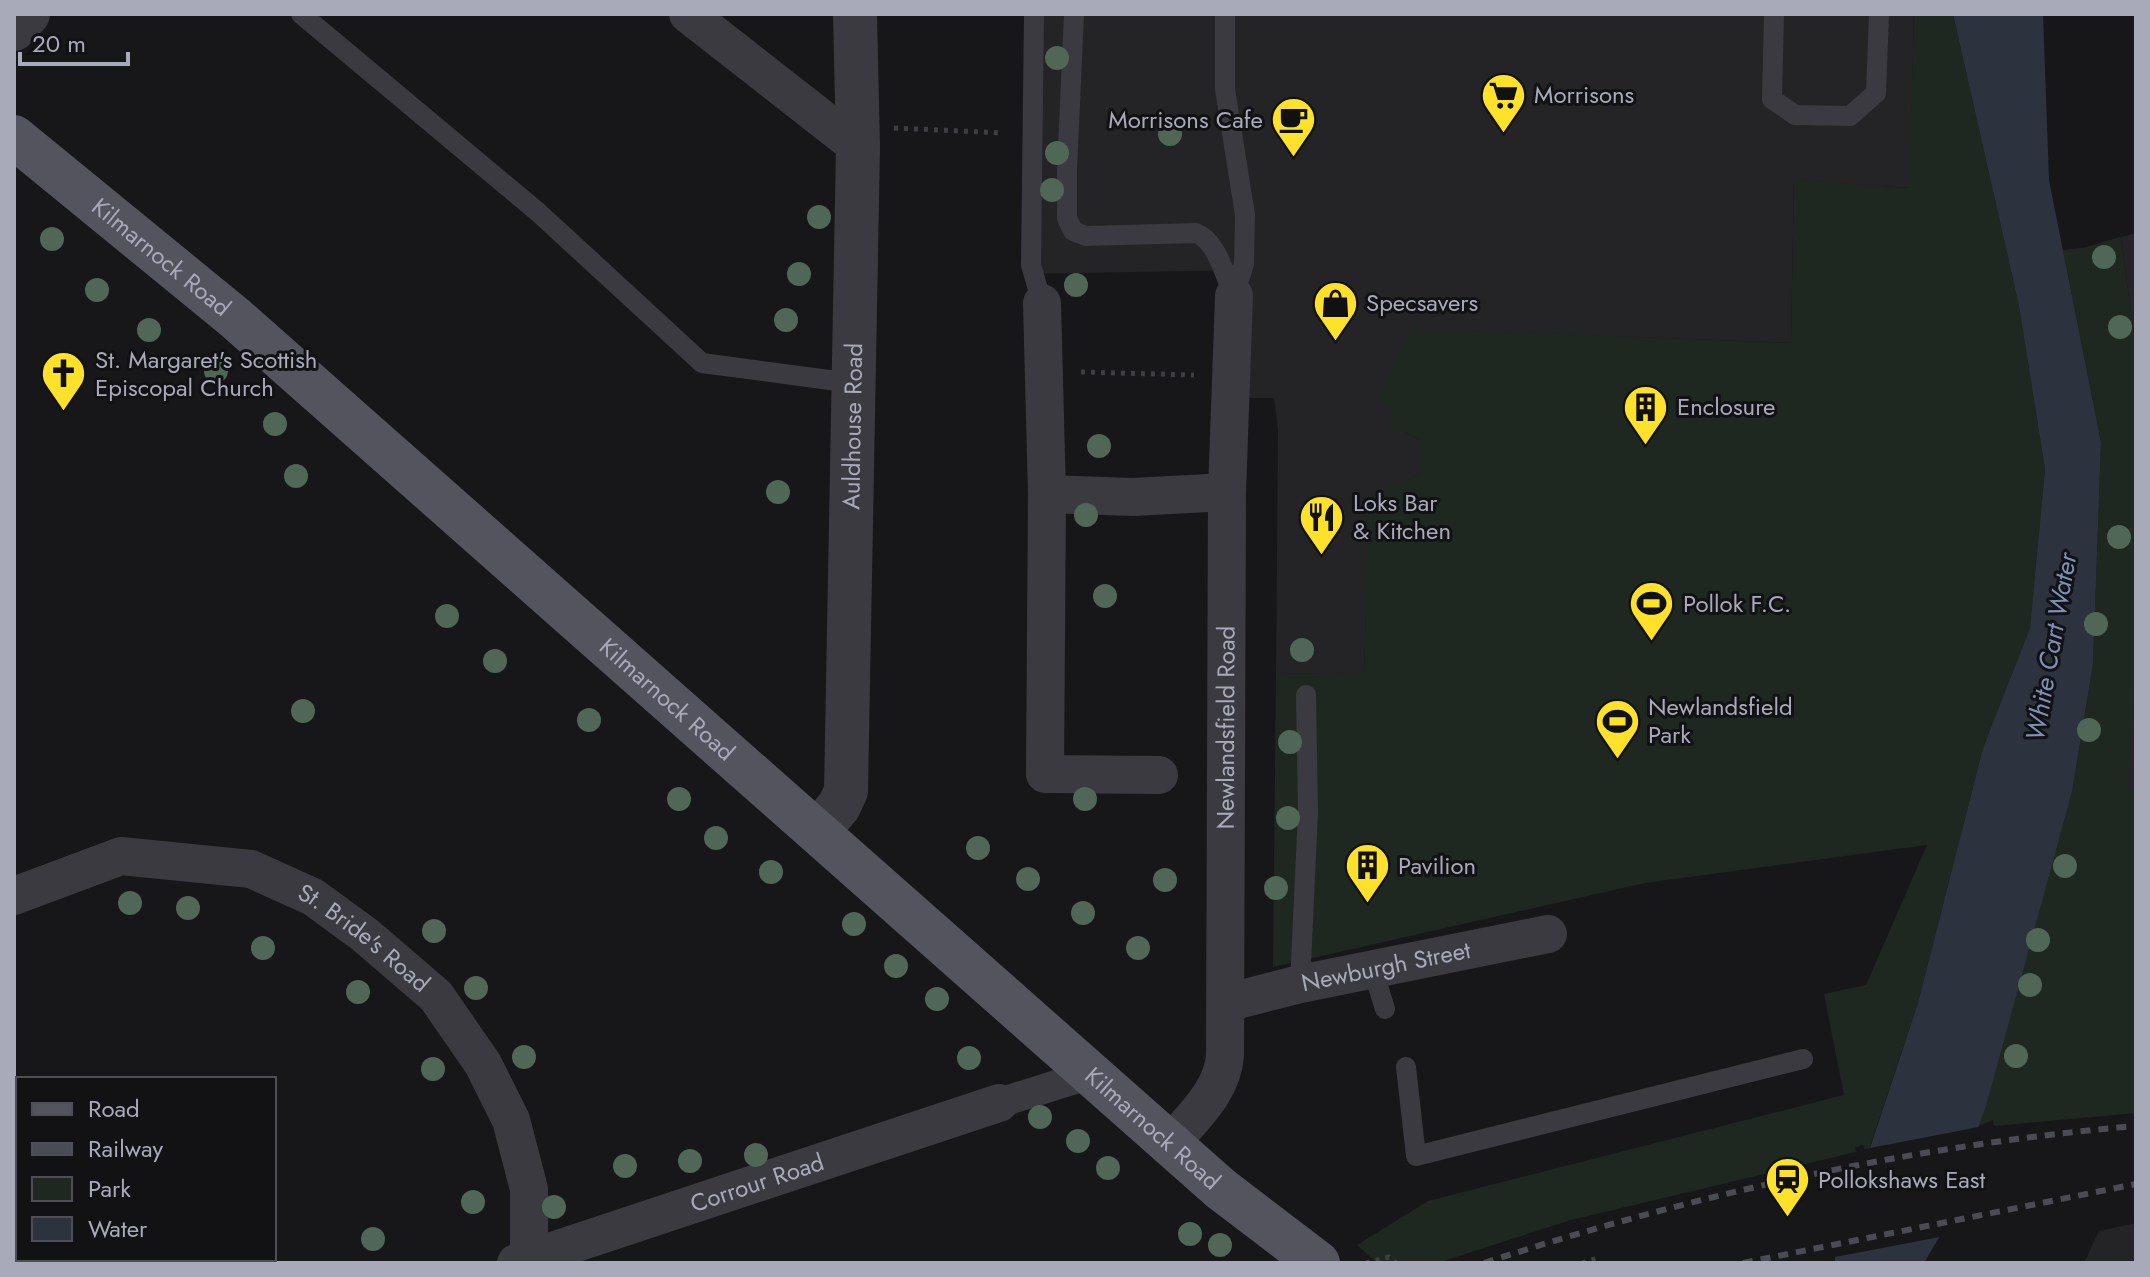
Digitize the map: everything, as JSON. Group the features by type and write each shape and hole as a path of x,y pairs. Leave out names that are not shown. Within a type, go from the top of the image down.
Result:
{"main road":[{"name":"Kilmarnock Road","path":"14,137 234,317 1244,1209 1318,1263"}],"street":[{"path":"14,29 28,14"},
{"path":"688,14 858,136"},
{"name":"Auldhouse Road","path":"818,831 839,806 846,791 858,136 855,14"},
{"name":"Newlandsfield Road","path":"1170,1144 1211,1095 1222,1074 1225,1055 1227,492 1234,296"},
{"path":"1042,303 1047,494 1045,774 1159,775"},
{"path":"1047,494 1133,497 1227,492"},
{"name":"St. Bride's Road","path":"14,896 121,856 251,869 313,897 365,935 436,996 483,1064 511,1120 529,1189 523,1261"},
{"name":"Newburgh Street","path":"1226,1003 1300,984 1548,934"},
{"path":"999,1103 1091,1074"},
{"name":"Corrour Road","path":"523,1261 999,1103"}],"lane":[{"path":"301,14 539,213 702,363 852,383"},
{"path":"1034,14 1031,265 1042,303"},
{"path":"1074,14 1067,170 1067,218 1073,231 1086,236 1196,233 1207,237 1217,251 1234,296"},
{"path":"1225,14 1225,89 1245,215 1244,264 1234,296"},
{"path":"1774,14 1772,99 1795,115 1850,116 1876,93 1879,14"},
{"path":"1300,984 1308,812 1306,695"},
{"path":"1373,970 1385,1009"},
{"path":"1406,1067 1416,1156 1803,1059"}],"path":[{"path":"858,136 1033,135"},
{"path":"1044,372 1231,376"},
{"path":"1366,1263 1389,1257 1396,1263"},
{"path":"1582,1263 1601,1257"}],"shaded area":[{"path":"1026,14 1914,14 1910,188 1794,181 1791,343 1411,329 1392,408 1404,431 1420,440 1420,473 1387,495 1370,495 1364,675 1276,673 1278,430 1274,398 1241,398 1244,270 1024,274"},
{"path":"2136,233 2136,351 2121,237"},
{"path":"2136,657 2136,789 2127,787"},
{"path":"2136,1223 2136,1263 2084,1263 2099,1231"}],"green space":[{"name":"Newlandsfield Park","path":"1914,14 1953,14 2019,306 2045,469 2030,628 1983,748 1918,1003 1869,1149 1865,1150 1863,1145 1855,1147 1856,1152 1571,1220 1437,1263 1377,1263 1357,1245 1428,1201 1844,1095 1824,994 1866,985 1927,845 1645,883 1273,967 1276,673 1364,674 1369,495 1387,495 1387,482 1403,483 1420,473 1420,440 1404,431 1390,431 1392,408 1378,400 1411,328 1791,343 1794,180 1909,188"},
{"path":"2121,237 2136,351 2136,657 2128,786 2136,789 2136,1113 1994,1126 1993,1120 1979,1126 2072,792 2093,664 2101,442 2063,250"}],"water":[{"name":"White Cart Water","path":"1953,14 2043,14 2049,180 2101,442 2093,664 2072,792 1986,1106 1940,1236 1924,1263 1832,1263 1918,1003 1983,748 2030,628 2045,469 2019,306"}],"pier":[{"path":"1984,1126 1945,1236 1835,1257 1835,1263 1828,1263 1865,1149"}],"railway":[{"path":"1484,1263 1644,1215 1806,1176 1970,1146 2136,1126"},
{"path":"1743,1263 2136,1184"}],"place":[{"name":"Morrisons","path":"1503,134"},
{"name":"Morrisons Cafe","path":"1294,159"},
{"name":"Specsavers","path":"1335,342"},
{"name":"St. Margaret's Scottish Episcopal Church","path":"64,413"},
{"name":"Enclosure","path":"1646,446"},
{"name":"Loks Bar & Kitchen","path":"1322,556"},
{"name":"Pollok F.C.","path":"1652,643"},
{"name":"Newlandsfield Park","path":"1617,760"},
{"name":"Pavilion","path":"1367,905"},
{"name":"Pollokshaws East","path":"1787,1219"}]}
